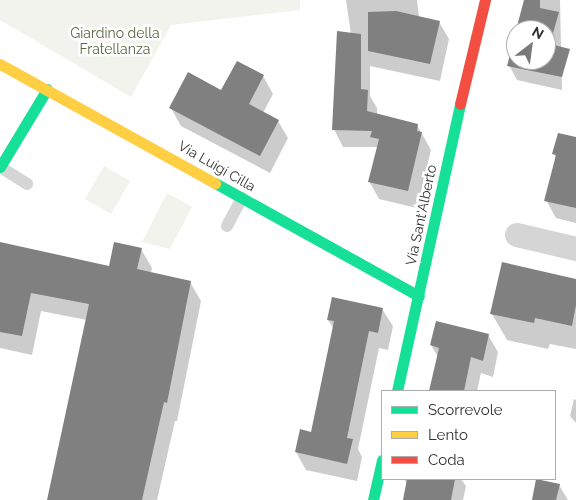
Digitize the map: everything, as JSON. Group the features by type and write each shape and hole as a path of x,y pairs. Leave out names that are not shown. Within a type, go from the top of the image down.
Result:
{"street":[{"name":"Via Sant'Alberto","path":"473,44 474,0"},
{"name":"Via Sant'Alberto","path":"398,390 473,44 485,0"},
{"name":"Via Luigi Cilla","path":"0,64 419,296"},
{"path":"0,167 47,89"},
{"path":"517,235 576,249"},
{"path":"373,500 381,464"}],"lane":[{"path":"0,167 27,184"},
{"path":"227,226 242,198"}],"green space":[{"name":"Giardino della Fratellanza","path":"0,0 300,0 300,10 171,25 131,97 0,20"},
{"path":"104,166 130,181 111,214 85,199"},
{"path":"167,193 192,207 170,249 142,242"}],"building":[{"path":"524,0 540,0 540,8 559,12 556,23 556,20 519,20"},
{"path":"396,11 440,21 430,64 368,51 368,12"},
{"path":"337,31 361,34 361,89 368,90 367,111 418,124 417,131 422,132 408,191 368,182 379,139 370,137 372,131 332,130"},
{"path":"556,46 570,49 562,77 527,70 556,70"},
{"path":"237,61 264,75 249,104 279,120 260,156 169,108 188,72 221,90"},
{"path":"558,133 576,137 576,208 544,201 556,155 552,154"},
{"path":"0,242 109,266 114,242 142,248 137,269 191,281 167,403 164,402 142,500 47,500 89,304 31,293 22,336 0,332"},
{"path":"502,262 576,279 576,305 572,326 535,318 534,323 490,314"},
{"path":"332,297 383,308 378,333 369,331 347,438 353,439 347,464 295,452 300,429 311,432 334,321 327,320"},
{"path":"436,321 489,334 483,361 471,357 464,390 429,390 439,348 430,345"},
{"path":"407,480 455,480 451,500 403,500"},
{"path":"536,480 560,484 556,500 532,500"}],"traffic: fast":[{"path":"0,167 47,89"},
{"path":"397,390 460,104"},
{"path":"215,183 419,296"},
{"path":"373,500 381,464"}],"traffic: slow":[{"path":"0,64 215,183"}],"traffic: jam":[{"path":"460,104 485,0"}]}
